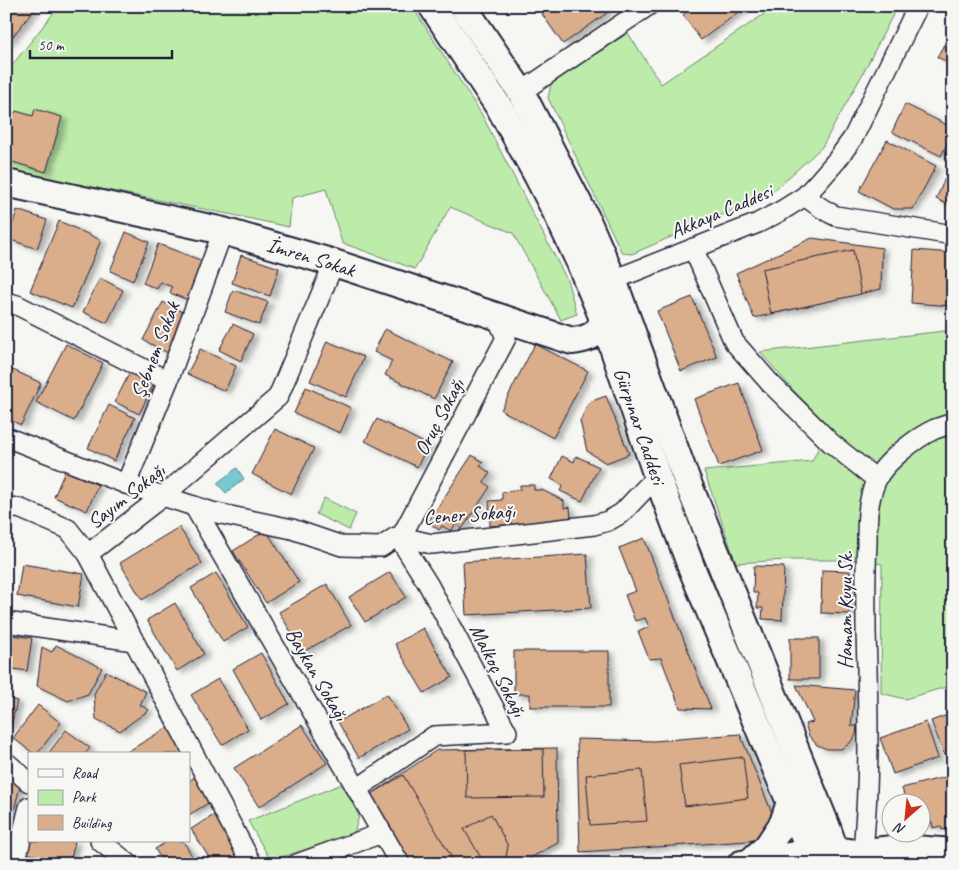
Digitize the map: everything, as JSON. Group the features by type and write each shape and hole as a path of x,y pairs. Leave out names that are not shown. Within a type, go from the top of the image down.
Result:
{"main road":[{"name":"Gürpınar Caddesi","path":"432,6 501,110 537,175 579,262 604,321 657,476 692,569 805,838 817,858"},
{"name":"Gürpınar Caddesi","path":"463,6 521,92 586,218 613,280 682,468 820,811 817,858"},
{"name":"İmren Sokak","path":"6,183 223,231 334,263 497,317 599,348 610,355 620,367"},
{"path":"572,341 592,336 604,321 613,280"},
{"path":"746,863 767,847 783,824 790,802"},
{"path":"820,811 867,851 872,862 902,848"},
{"path":"746,863 817,858 902,848 953,852"}],"street":[{"path":"521,92 648,6"},
{"name":"Akkaya Caddesi","path":"613,280 758,223 782,211 805,196 838,160 853,138 918,6"},
{"path":"805,196 826,212 836,216 953,235"},
{"path":"559,218 613,280"},
{"name":"Şebnem Sokak","path":"126,484 168,381 223,231"},
{"path":"692,248 734,342 770,383 831,443 876,479"},
{"name":"Sayım Sokağı","path":"252,864 88,554 163,496 278,397 334,263"},
{"path":"6,302 17,305 168,381"},
{"name":"Oruç Sokağı","path":"400,537 506,338 497,317"},
{"name":"Hamam Kuyu Sk.","path":"867,851 868,717 865,582 868,508 876,479 886,466 916,441 936,429 953,423"},
{"name":"Cener Sokağı","path":"6,437 126,484 212,512 292,529 342,546 381,547 400,537 432,544 594,525 608,521 622,513 657,476"},
{"path":"6,506 21,509 68,529 88,554"},
{"name":"Baykan Sokağı","path":"194,506 400,864"},
{"name":"Malkoç Sokağı","path":"357,789 434,736 507,732 428,584 400,537"},
{"path":"6,622 134,641"},
{"path":"6,762 28,781"},
{"path":"15,864 28,811"},
{"path":"297,864 382,833"},
{"path":"101,842 129,864"}],"green space":[{"path":"59,6 412,6 482,115 567,280 577,314 561,320 513,233 450,207 415,269 342,243 326,189 292,198 289,227 6,170 6,73"},
{"path":"776,6 890,6 896,9 822,147 768,196 632,254 622,253 548,98 551,84 628,33 661,84"},
{"path":"953,330 953,685 905,699 881,693 882,564 855,560 787,560 736,563 704,471 812,461 832,429 793,390 760,352"},
{"path":"324,498 356,514 349,530 316,514"},
{"path":"342,784 359,816 354,833 271,861 248,821"}],"water":[{"path":"237,468 244,479 226,493 217,483"}],"building":[{"path":"6,6 37,6 6,45"},
{"path":"553,6 602,6 607,13 563,44 542,14"},
{"path":"694,6 747,6 701,40 683,15"},
{"path":"947,39 953,42 953,65 937,57"},
{"path":"905,104 953,128 953,132 941,156 892,132"},
{"path":"35,109 62,117 46,172 6,160 6,126 16,111 33,116"},
{"path":"887,140 936,166 913,209 893,209 859,191"},
{"path":"953,160 953,207 936,199"},
{"path":"17,210 47,220 37,249 8,239"},
{"path":"59,221 101,240 72,308 30,291"},
{"path":"126,232 149,242 133,281 110,271"},
{"path":"812,238 882,248 881,289 754,318 736,273"},
{"path":"158,244 203,261 188,300 170,293 172,287 160,282 157,289 143,283"},
{"path":"853,250 861,294 771,314 762,269"},
{"path":"914,250 953,253 953,306 911,303"},
{"path":"241,255 279,268 270,296 232,283"},
{"path":"100,278 123,290 107,323 83,312"},
{"path":"233,290 268,302 259,325 225,312"},
{"path":"692,297 717,357 681,371 657,311"},
{"path":"163,302 186,314 168,353 143,340"},
{"path":"233,324 253,334 241,361 219,350"},
{"path":"385,329 453,362 434,399 385,375 392,361 374,352"},
{"path":"327,341 364,357 346,397 310,381"},
{"path":"66,344 103,363 74,421 36,402"},
{"path":"535,344 588,371 553,438 501,410"},
{"path":"200,349 236,366 225,391 187,374"},
{"path":"13,370 41,383 21,425 6,418 6,384"},
{"path":"131,370 155,382 139,414 115,402"},
{"path":"739,383 763,450 719,466 694,399"},
{"path":"306,387 351,408 340,433 294,413"},
{"path":"606,396 629,454 606,463 587,451 580,421 589,402"},
{"path":"109,405 135,418 114,461 88,448"},
{"path":"377,419 428,445 417,467 365,441"},
{"path":"275,429 314,448 291,494 252,474"},
{"path":"472,455 483,462 480,466 490,473 484,482 490,487 462,529 456,524 451,531 442,526 439,530 428,522"},
{"path":"562,456 574,462 576,456 599,467 582,501 560,491 563,485 551,479"},
{"path":"65,471 98,485 87,511 54,497"},
{"path":"520,485 534,485 534,490 542,490 564,501 564,508 570,507 571,520 490,526 489,501 502,500 502,492 520,490"},
{"path":"179,527 202,563 142,600 120,563"},
{"path":"266,530 299,582 266,603 233,551"},
{"path":"644,538 711,709 680,708 661,658 649,659 638,631 649,627 645,618 635,621 625,595 636,591 619,548"},
{"path":"587,554 591,608 466,615 463,562"},
{"path":"22,564 84,574 78,607 17,596"},
{"path":"754,566 784,567 782,620 762,619 763,608 757,608 758,593 753,593"},
{"path":"822,570 850,571 849,614 821,613"},
{"path":"390,572 406,597 365,622 349,597"},
{"path":"216,573 248,627 223,642 191,588"},
{"path":"327,584 351,625 303,652 279,612"},
{"path":"175,603 204,654 177,671 147,620"},
{"path":"423,628 452,677 424,693 395,644"},
{"path":"12,635 32,638 27,671 7,668"},
{"path":"790,638 819,638 819,679 790,679"},
{"path":"56,645 102,668 88,694 68,701 37,686 42,647 52,652"},
{"path":"514,651 609,651 609,707 530,707 530,694 514,694"},
{"path":"261,653 289,704 261,720 233,669"},
{"path":"106,671 146,692 140,705 149,710 120,731 96,719 94,694"},
{"path":"218,679 248,729 222,745 191,695"},
{"path":"796,685 855,690 851,726 857,726 856,735 849,744 841,749 827,749 817,745 809,736 805,724 813,722"},
{"path":"387,694 408,729 359,758 338,722"},
{"path":"6,698 17,701 11,727 6,726"},
{"path":"38,705 61,723 39,752 31,752 13,738"},
{"path":"953,713 953,753 945,756 931,721"},
{"path":"926,722 938,758 893,774 880,738"},
{"path":"302,725 327,763 259,807 234,768"},
{"path":"168,727 183,752 127,752"},
{"path":"66,730 90,748 87,752 50,752"},
{"path":"740,734 776,823 764,838 748,841 580,852 577,739 654,741"},
{"path":"557,748 558,843 519,864 406,864 367,797 437,750"},
{"path":"543,749 544,797 467,798 466,750"},
{"path":"743,757 748,798 685,806 679,765"},
{"path":"642,770 647,821 590,825 586,775"},
{"path":"403,775 452,858 441,864 406,864 367,797"},
{"path":"953,775 953,827 942,830 941,826 933,828 932,792 903,792 902,788"},
{"path":"195,777 210,802 190,814 190,780"},
{"path":"6,779 21,783 10,825 6,824"},
{"path":"491,814 508,846 506,857 500,864 490,864 483,861 464,829"},
{"path":"214,815 243,862 240,864 213,864 191,829"},
{"path":"29,842 75,842 70,864 26,853"},
{"path":"166,842 184,842 197,864 164,864 155,849"}]}
